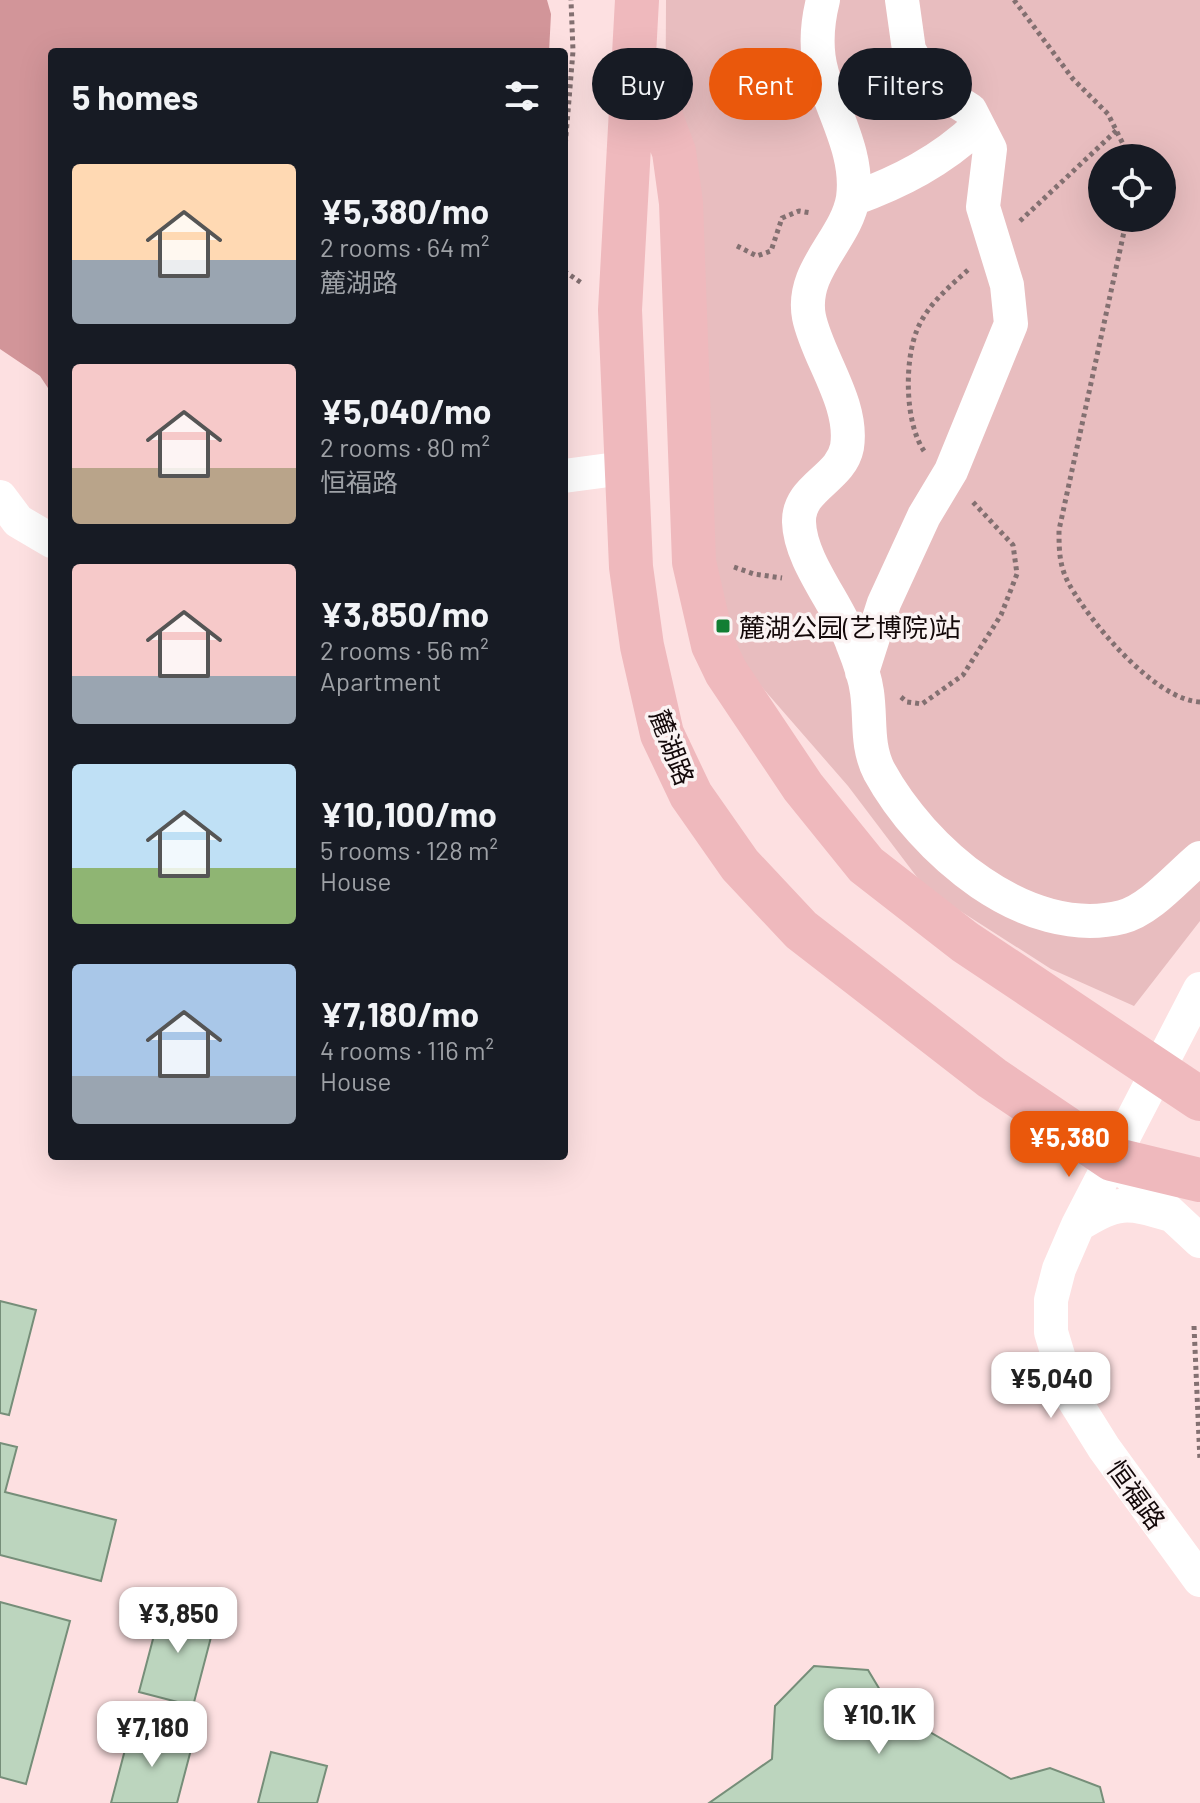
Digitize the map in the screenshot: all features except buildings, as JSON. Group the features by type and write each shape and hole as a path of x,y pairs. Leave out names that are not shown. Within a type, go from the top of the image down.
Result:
{"main road":[{"name":"麓湖路","path":"637,0 637,48"},
{"name":"麓湖路","path":"632,120 620,310 624,468 631,567 642,646 662,734 691,795 732,854 768,897 838,962 992,1078 1112,1159 1200,1180"},
{"name":"麓湖路","path":"662,120 674,152 681,203 694,562 713,645 726,672 803,787 866,865 965,942 1200,1099"}],"street":[{"path":"823,0 817,34 821,73 851,160 847,211 813,275 809,316 835,380 847,447 835,469 814,487 800,506 803,549 845,622 867,692 868,737 879,770 944,855 1027,910 1092,922 1125,917 1200,858"},
{"path":"862,672 884,603 924,516 951,471 1011,324 1007,285 983,207 990,149 970,110 945,94 920,69 909,50 902,0"},
{"path":"847,211 948,154 978,126"},
{"path":"568,475 624,468"},
{"path":"0,497 18,521 48,539"},
{"name":"恒福路","path":"1200,989 1078,1225 1059,1269 1051,1300 1051,1332 1069,1392 1104,1448 1200,1580"},
{"path":"1112,1159 1200,1241"},
{"path":"1078,1225 1111,1205 1141,1206 1174,1216"}],"path":[{"path":"568,112 573,51 571,0"},
{"path":"1014,0 1073,79 1108,114 1123,144"},
{"path":"737,246 757,256 771,251 782,218 799,211 847,211"},
{"path":"1124,232 1059,530 1059,558 1069,584 1099,626 1153,682 1184,701 1200,702"},
{"path":"729,565 754,574 794,580 819,574"},
{"path":"895,691 907,702 922,704 963,675 1001,615 1017,574"},
{"path":"1194,1326 1200,1461"}],"shaded area":[{"path":"0,0 547,0 551,14 549,48 48,48 48,388 40,376 0,349"},
{"path":"666,0 1200,0 1200,921 1134,1006 1051,969 926,889 848,786 747,670 678,505 665,197 665,120 693,120 693,48 666,48"}],"place":[{"name":"麓湖公园(艺博院)站","path":"723,626"}]}
